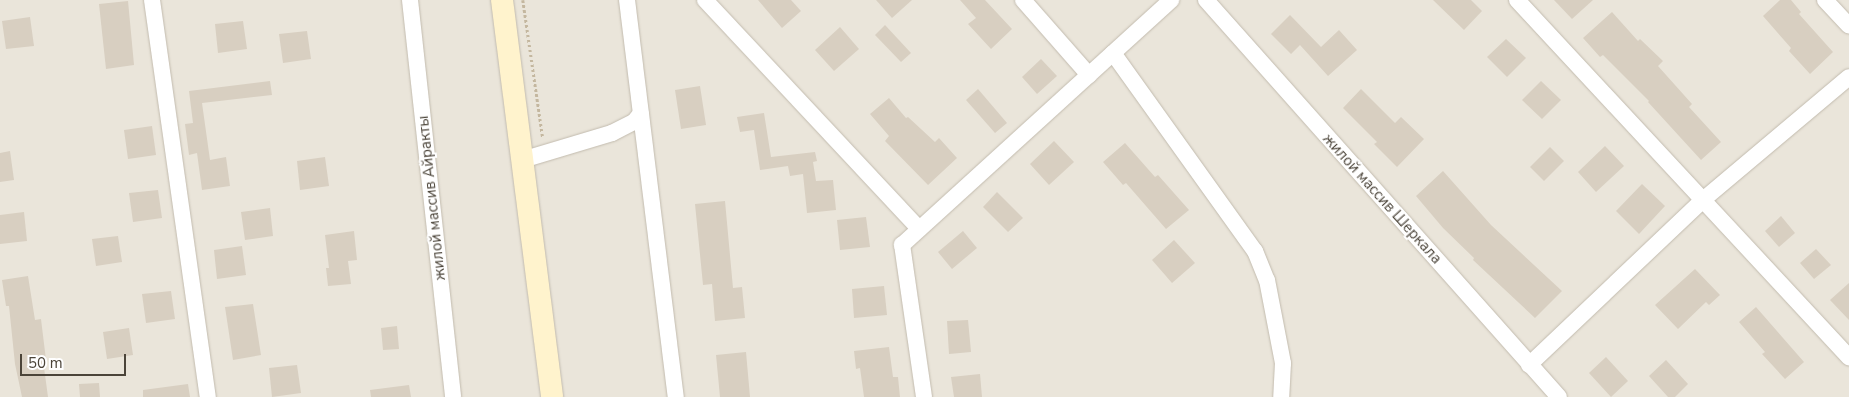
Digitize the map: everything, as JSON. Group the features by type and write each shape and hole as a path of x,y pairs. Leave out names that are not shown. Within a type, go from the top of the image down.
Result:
{"main road":[{"path":"502,0 552,397"}],"street":[{"path":"152,0 208,397"},
{"name":"жилой массив Айракты","path":"410,0 453,397"},
{"path":"627,0 676,397"},
{"path":"705,0 919,229"},
{"path":"1023,0 1088,75"},
{"path":"924,397 902,245 1171,0"},
{"name":"жилой массив Шеркала","path":"1206,0 1559,397"},
{"path":"1517,0 1849,357"},
{"path":"1825,0 1849,26"},
{"path":"1113,53 1255,251 1267,280 1283,363 1281,397"},
{"path":"1529,365 1704,199 1849,77"},
{"path":"522,160 612,134 634,122 641,113"}],"path":[{"path":"524,0 545,152"}],"shaded area":[{"path":"0,0 1849,0 1849,397 0,397"}],"building":[{"path":"758,0 791,0 801,11 782,28"},
{"path":"876,0 912,0 892,18"},
{"path":"960,0 985,0 1012,29 991,49 968,24 976,18"},
{"path":"1433,0 1471,0 1482,11 1464,30"},
{"path":"1554,0 1593,0 1572,19"},
{"path":"1780,0 1791,0 1801,12 1799,14 1833,52 1810,74 1789,51 1791,48 1763,16"},
{"path":"128,1 134,65 106,69 99,4"},
{"path":"1612,12 1638,41 1640,39 1663,61 1658,66 1692,104 1689,107 1721,142 1701,160 1649,101 1603,55 1600,57 1583,38"},
{"path":"1290,15 1321,47 1339,30 1357,50 1328,76 1300,45 1291,54 1271,34"},
{"path":"30,17 34,46 6,49 2,21"},
{"path":"243,21 247,49 218,53 215,24"},
{"path":"885,25 911,53 901,62 875,35"},
{"path":"840,27 859,49 834,71 815,50"},
{"path":"307,31 311,59 283,63 279,34"},
{"path":"1506,39 1526,58 1507,77 1487,57"},
{"path":"1041,59 1057,76 1037,94 1022,77"},
{"path":"270,81 272,95 202,103 210,160 226,157 230,186 202,190 197,153 189,155 185,124 193,123 189,91"},
{"path":"1541,81 1561,100 1542,119 1522,100"},
{"path":"700,86 706,125 681,129 675,90"},
{"path":"978,89 1007,123 995,133 966,100"},
{"path":"1361,89 1395,123 1401,117 1424,139 1397,167 1374,144 1377,142 1343,108"},
{"path":"889,98 906,118 908,117 935,142 939,138 957,158 928,185 885,141 889,136 870,114"},
{"path":"764,113 771,157 815,152 817,161 813,162 816,181 833,180 836,210 807,213 803,174 790,176 788,166 760,170 754,130 740,132 737,117"},
{"path":"152,126 156,155 128,159 124,130"},
{"path":"1054,141 1074,162 1049,185 1030,164"},
{"path":"1125,143 1155,177 1158,175 1189,210 1166,229 1126,183 1123,185 1103,162"},
{"path":"1605,146 1624,166 1596,192 1578,172"},
{"path":"1550,147 1564,161 1544,181 1530,167"},
{"path":"10,151 14,180 0,182 0,153"},
{"path":"325,157 329,186 300,190 297,161"},
{"path":"1443,171 1491,225 1562,291 1535,318 1473,260 1474,258 1443,228 1416,196"},
{"path":"1642,184 1665,206 1639,234 1616,211"},
{"path":"158,190 162,218 133,222 129,193"},
{"path":"997,192 1023,218 1008,232 983,207"},
{"path":"725,201 733,288 742,287 745,318 715,321 712,284 703,285 695,204"},
{"path":"270,208 273,236 245,240 241,212"},
{"path":"24,212 27,241 0,244 0,215"},
{"path":"1781,216 1795,233 1779,247 1765,231"},
{"path":"866,217 870,247 840,250 837,220"},
{"path":"354,231 357,260 348,261 351,284 328,286 326,268 329,268 325,235"},
{"path":"963,231 977,248 952,269 938,252"},
{"path":"118,236 122,262 96,266 92,239"},
{"path":"1174,240 1195,263 1172,283 1152,260"},
{"path":"242,246 246,275 217,279 214,250"},
{"path":"1816,249 1831,265 1814,279 1800,263"},
{"path":"1695,269 1720,295 1709,305 1706,302 1678,329 1655,305"},
{"path":"28,276 35,320 41,319 46,360 43,360 48,397 22,397 15,364 9,306 6,306 2,280"},
{"path":"1849,283 1849,320 1830,300"},
{"path":"884,286 887,315 854,318 852,289"},
{"path":"171,291 175,319 146,323 142,294"},
{"path":"253,304 261,355 233,360 225,307"},
{"path":"1756,307 1804,362 1785,379 1762,354 1765,352 1739,322"},
{"path":"968,320 971,352 949,354 947,321"},
{"path":"397,326 399,349 383,350 381,328"},
{"path":"129,328 133,355 107,359 103,332"},
{"path":"889,347 893,377 898,377 900,397 864,397 860,368 856,369 854,351"},
{"path":"746,352 750,397 720,397 716,355"},
{"path":"1606,357 1628,381 1611,397 1589,373"},
{"path":"1666,360 1688,384 1675,397 1668,397 1649,376"},
{"path":"297,365 301,393 272,397 269,368"},
{"path":"980,374 982,397 954,397 951,377"},
{"path":"99,383 100,397 80,397 79,384"},
{"path":"188,384 190,397 143,397 143,390"},
{"path":"409,385 411,397 371,397 370,390"}]}
